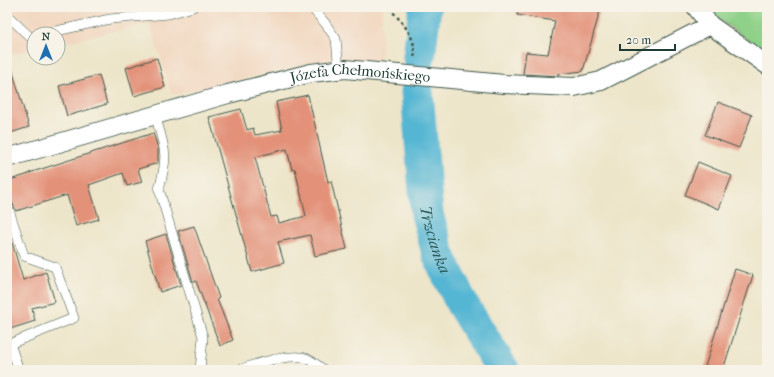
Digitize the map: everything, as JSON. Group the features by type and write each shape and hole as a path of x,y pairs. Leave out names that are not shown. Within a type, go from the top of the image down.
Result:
{"street":[{"path":"696,7 710,25 767,65"},
{"name":"Józefa Chełmońskiego","path":"7,158 154,115 311,73 339,70 413,75 504,84 574,87 601,81 710,25"}],"lane":[{"path":"66,29 110,19 169,14 193,7"},
{"path":"311,7 325,22 336,39 339,70"},
{"path":"7,15 26,33"},
{"path":"154,115 166,150 166,167 159,189 203,337 200,370"},
{"path":"7,204 24,256 54,268 74,318 8,344 19,370"},
{"path":"239,370 254,364 278,358 305,358 324,370"}],"path":[{"path":"391,7 392,11 409,31 416,48 413,75"}],"shaded area":[{"path":"7,7 382,7 381,62 323,61 172,95 150,23 66,42 66,26 26,26 26,51 7,55"}],"green space":[{"path":"709,7 767,7 767,53 720,20"}],"building":[{"path":"518,7 601,7 583,71 558,74 558,76 523,74 526,52 548,54 555,21 517,15"},
{"path":"157,58 165,87 134,96 126,68"},
{"path":"11,66 29,127 7,134 7,67"},
{"path":"99,75 107,104 67,116 59,86"},
{"path":"308,95 328,182 331,181 347,249 315,256 310,235 278,242 284,263 252,272 209,117 241,109 247,130 253,128 255,135 282,130 276,102","holes":["287,149 292,170 295,169 306,216 279,223 277,216 271,217 255,157"]},
{"path":"718,102 752,115 739,148 705,135"},
{"path":"153,133 158,148 158,163 138,169 142,182 127,186 123,173 89,185 99,219 76,226 67,195 16,211 11,200 7,198 7,181"},
{"path":"698,162 732,176 719,209 685,195"},
{"path":"194,226 219,298 217,299 233,340 220,346 196,281 193,282 178,231"},
{"path":"166,234 181,285 160,292 145,241"},
{"path":"11,239 23,280 46,272 55,302 32,308 35,321 7,330 7,240"},
{"path":"735,269 753,275 723,370 704,370"}],"waterway":[{"name":"Trzcianka","path":"419,57 425,7"},
{"name":"Trzcianka","path":"417,92 427,214 439,256 462,304 503,370"}]}
